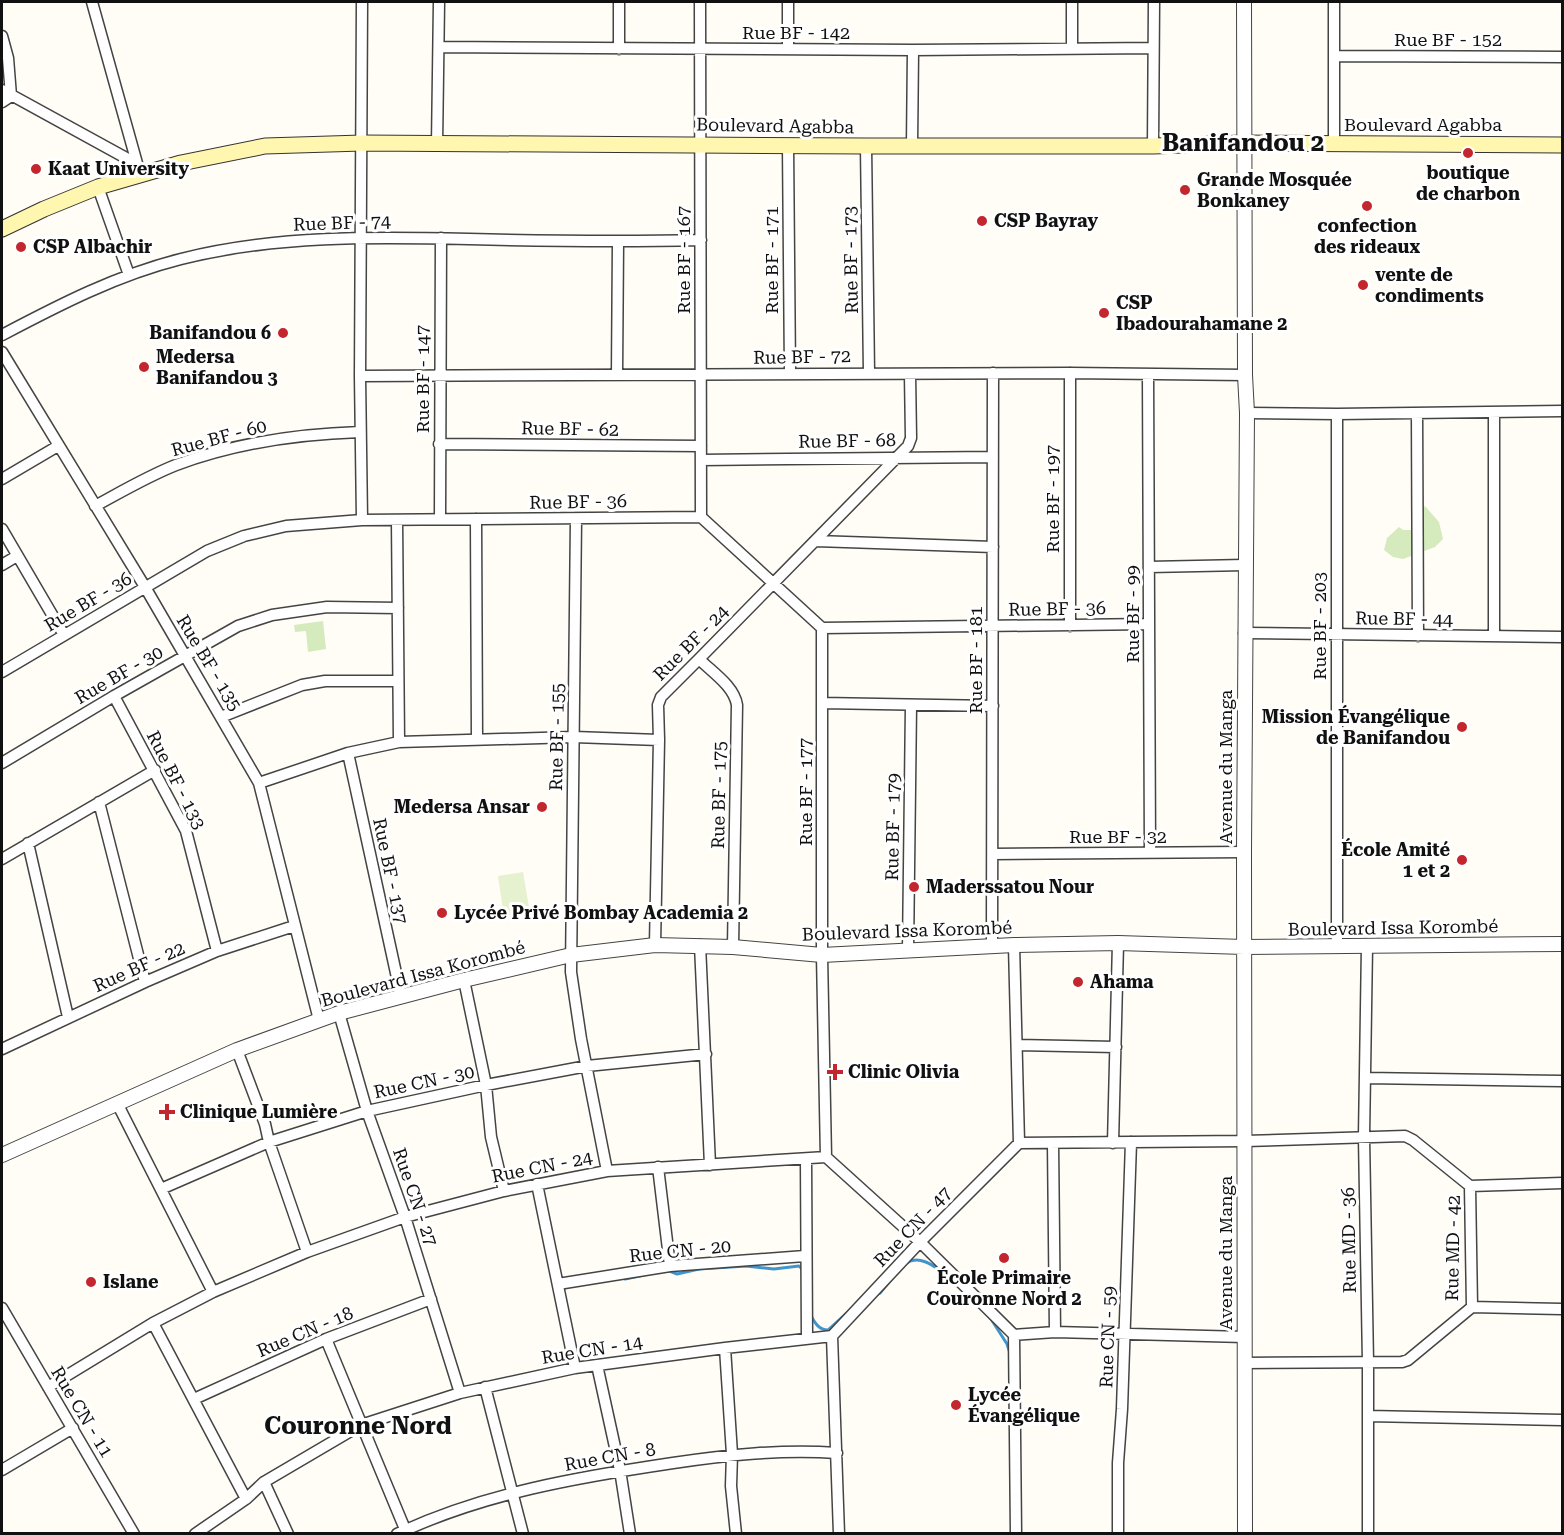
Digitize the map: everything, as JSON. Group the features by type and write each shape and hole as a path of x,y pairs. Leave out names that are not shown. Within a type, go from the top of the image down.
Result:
{"main road":[{"name":"Boulevard Agabba","path":"2,229 139,169 265,146 362,143 866,146 1153,146 1243,143 1563,145"}],"street":[{"path":"92,2 139,169"},
{"path":"362,2 360,376 362,520"},
{"path":"437,145 440,2"},
{"path":"619,2 619,49"},
{"name":"Rue BF - 167","path":"700,2 701,518"},
{"path":"788,2 788,49"},
{"path":"1072,2 1072,50"},
{"path":"1153,146 1154,2"},
{"name":"Avenue du Manga","path":"1245,2 1243,143 1247,413 1244,633 1245,1533"},
{"path":"1334,2 1334,144"},
{"path":"2,36 8,58 5,96 139,169"},
{"name":"Rue BF - 142","path":"439,47 913,50 1153,48"},
{"path":"912,146 913,50"},
{"name":"Rue BF - 152","path":"1334,56 1563,57"},
{"name":"Rue BF - 171","path":"788,145 790,374"},
{"name":"Rue BF - 173","path":"866,146 869,373"},
{"path":"98,187 129,274"},
{"name":"Rue BF - 74","path":"2,335 66,302 129,274 181,259 305,239 361,237 618,242 700,240"},
{"name":"Rue BF - 147","path":"440,519 441,238"},
{"path":"617,375 618,242"},
{"name":"Rue BF - 135","path":"2,352 145,587 259,783 319,1020"},
{"name":"Rue BF - 72","path":"360,376 869,373 1245,375"},
{"name":"Rue BF - 181","path":"992,947 993,373"},
{"name":"Rue BF - 197","path":"1070,373 1070,626"},
{"name":"Rue BF - 24","path":"655,945 658,705 661,697 908,446 911,438 910,374"},
{"name":"Rue BF - 99","path":"1148,374 1150,853"},
{"path":"1247,413 1563,411"},
{"path":"1494,412 1494,636"},
{"path":"1417,413 1418,636"},
{"name":"Rue BF - 203","path":"1337,414 1337,946"},
{"name":"Rue BF - 60","path":"95,506 175,465 235,447 294,436 360,432"},
{"name":"Rue BF - 62","path":"439,444 701,446"},
{"path":"2,479 58,446"},
{"name":"Rue BF - 68","path":"701,460 900,456 993,457"},
{"path":"701,518 822,628"},
{"name":"Rue BF - 36","path":"2,672 207,551 244,536 286,526 362,520 701,518"},
{"path":"476,519 477,739"},
{"name":"Rue BF - 155","path":"576,519 571,955 573,990 607,1171"},
{"path":"397,520 399,742"},
{"path":"2,529 64,635"},
{"path":"816,541 993,547"},
{"path":"2,565 17,556"},
{"path":"1149,567 1245,565"},
{"name":"Rue BF - 30","path":"2,763 238,626 272,615 327,607 398,608"},
{"name":"Rue BF - 36","path":"822,628 1149,624"},
{"name":"Rue BF - 177","path":"822,628 822,955 826,1156"},
{"name":"Rue BF - 44","path":"1244,633 1563,637"},
{"name":"Rue BF - 175","path":"699,659 736,696 733,947"},
{"path":"221,717 302,685 325,681 398,681"},
{"name":"Rue BF - 133","path":"114,696 186,831 217,951"},
{"path":"822,703 993,706"},
{"name":"Rue BF - 179","path":"908,951 911,705"},
{"path":"259,783 348,753 399,742 574,737 658,740"},
{"name":"Rue BF - 137","path":"348,753 401,996"},
{"path":"2,858 155,770"},
{"path":"99,802 145,982"},
{"path":"28,843 68,1017"},
{"name":"Rue BF - 32","path":"993,854 1244,852"},
{"name":"Rue BF - 22","path":"2,1049 217,951 294,926"},
{"path":"1113,1143 1118,943"},
{"name":"Boulevard Issa Korombé","path":"2,1155 237,1050 319,1020 401,996 571,955 655,945 700,945 822,955 1014,945 1118,943 1244,947 1563,944"},
{"path":"700,945 710,1165"},
{"path":"1014,945 1019,1143"},
{"name":"Rue MD - 36","path":"1367,946 1364,1137 1368,1533"},
{"path":"464,980 486,1085 491,1137 504,1191"},
{"name":"Rue CN - 27","path":"339,1013 367,1111 405,1217 460,1393"},
{"path":"1017,1045 1116,1047"},
{"path":"237,1050 265,1124 269,1142 307,1252"},
{"name":"Rue CN - 30","path":"161,1189 269,1142 367,1111 587,1066 706,1054"},
{"path":"1366,1078 1563,1081"},
{"path":"117,1103 213,1292"},
{"name":"Rue MD - 42","path":"1019,1143 1409,1137 1470,1186 1472,1307 1405,1362 1244,1363"},
{"name":"Rue CN - 59","path":"1118,1533 1118,1463 1125,1335 1131,1142"},
{"name":"Rue CN - 47","path":"832,1336 920,1242 1019,1143"},
{"path":"1053,1143 1055,1332"},
{"path":"826,1156 920,1242 1014,1335 1016,1533"},
{"name":"Rue CN - 24","path":"48,1387 153,1323 213,1292 307,1252 405,1217 504,1191 607,1171 826,1156"},
{"path":"806,1159 807,1339"},
{"path":"658,1167 670,1266"},
{"path":"1470,1186 1563,1183"},
{"path":"537,1184 575,1368"},
{"name":"Rue CN - 20","path":"558,1284 670,1266 805,1256"},
{"name":"Rue CN - 18","path":"194,1399 326,1339 431,1299"},
{"path":"1472,1307 1563,1309"},
{"name":"Rue CN - 11","path":"2,1308 134,1533"},
{"path":"153,1323 246,1499"},
{"path":"1014,1335 1055,1332 1244,1337"},
{"path":"832,1336 839,1533"},
{"name":"Rue CN - 14","path":"196,1533 246,1499 264,1482 362,1425 460,1393 575,1368 832,1336"},
{"path":"326,1339 403,1532"},
{"path":"725,1348 735,1533"},
{"path":"597,1365 620,1470 630,1533"},
{"path":"485,1387 523,1533"},
{"path":"1368,1416 1563,1420"},
{"path":"2,1470 73,1428"},
{"name":"Rue CN - 8","path":"403,1532 513,1492 620,1470 732,1454 837,1453"},
{"path":"264,1482 288,1533"}],"green space":[{"path":"1425,506 1439,522 1443,539 1435,547 1403,559 1393,557 1384,550 1387,538 1399,527 1420,533 1424,522 1417,514"},
{"path":"323,621 326,649 308,652 306,631 295,632 294,625"},
{"path":"523,872 530,913 504,917 498,876"}],"waterway":[{"path":"906,1263 921,1261 931,1264 944,1273"},
{"path":"667,1270 677,1274 699,1269 746,1266 774,1269 799,1266 804,1271"},
{"path":"625,1279 644,1275"},
{"path":"875,1295 880,1293 890,1281"},
{"path":"811,1316 816,1324 828,1330 850,1310"},
{"path":"991,1319 1010,1353"}],"place":[{"name":"boutique de charbon","path":"1468,153"},
{"name":"Kaat University","path":"36,169"},
{"name":"Grande Mosquée Bonkaney","path":"1185,190"},
{"name":"confection des rideaux","path":"1367,206"},
{"name":"CSP Bayray","path":"982,221"},
{"name":"CSP Albachir","path":"21,247"},
{"name":"vente de condiments","path":"1363,285"},
{"name":"CSP Ibadourahamane 2","path":"1104,313"},
{"name":"Banifandou 6","path":"283,333"},
{"name":"Medersa Banifandou 3","path":"144,367"},
{"name":"Mission Évangélique de Banifandou","path":"1462,727"},
{"name":"Medersa Ansar","path":"542,807"},
{"name":"École Amité 1 et 2","path":"1462,860"},
{"name":"Maderssatou Nour","path":"914,887"},
{"name":"Lycée Privé Bombay Academia 2","path":"442,913"},
{"name":"Ahama","path":"1078,982"},
{"name":"Clinic Olivia","path":"835,1072"},
{"name":"Clinique Lumière","path":"167,1112"},
{"name":"École Primaire Couronne Nord 2","path":"1004,1258"},
{"name":"Islane","path":"91,1282"},
{"name":"Lycée Évangélique","path":"956,1405"}],"district":[{"name":"Banifandou 2","path":"1243,143"},
{"name":"Couronne Nord","path":"358,1426"}]}
